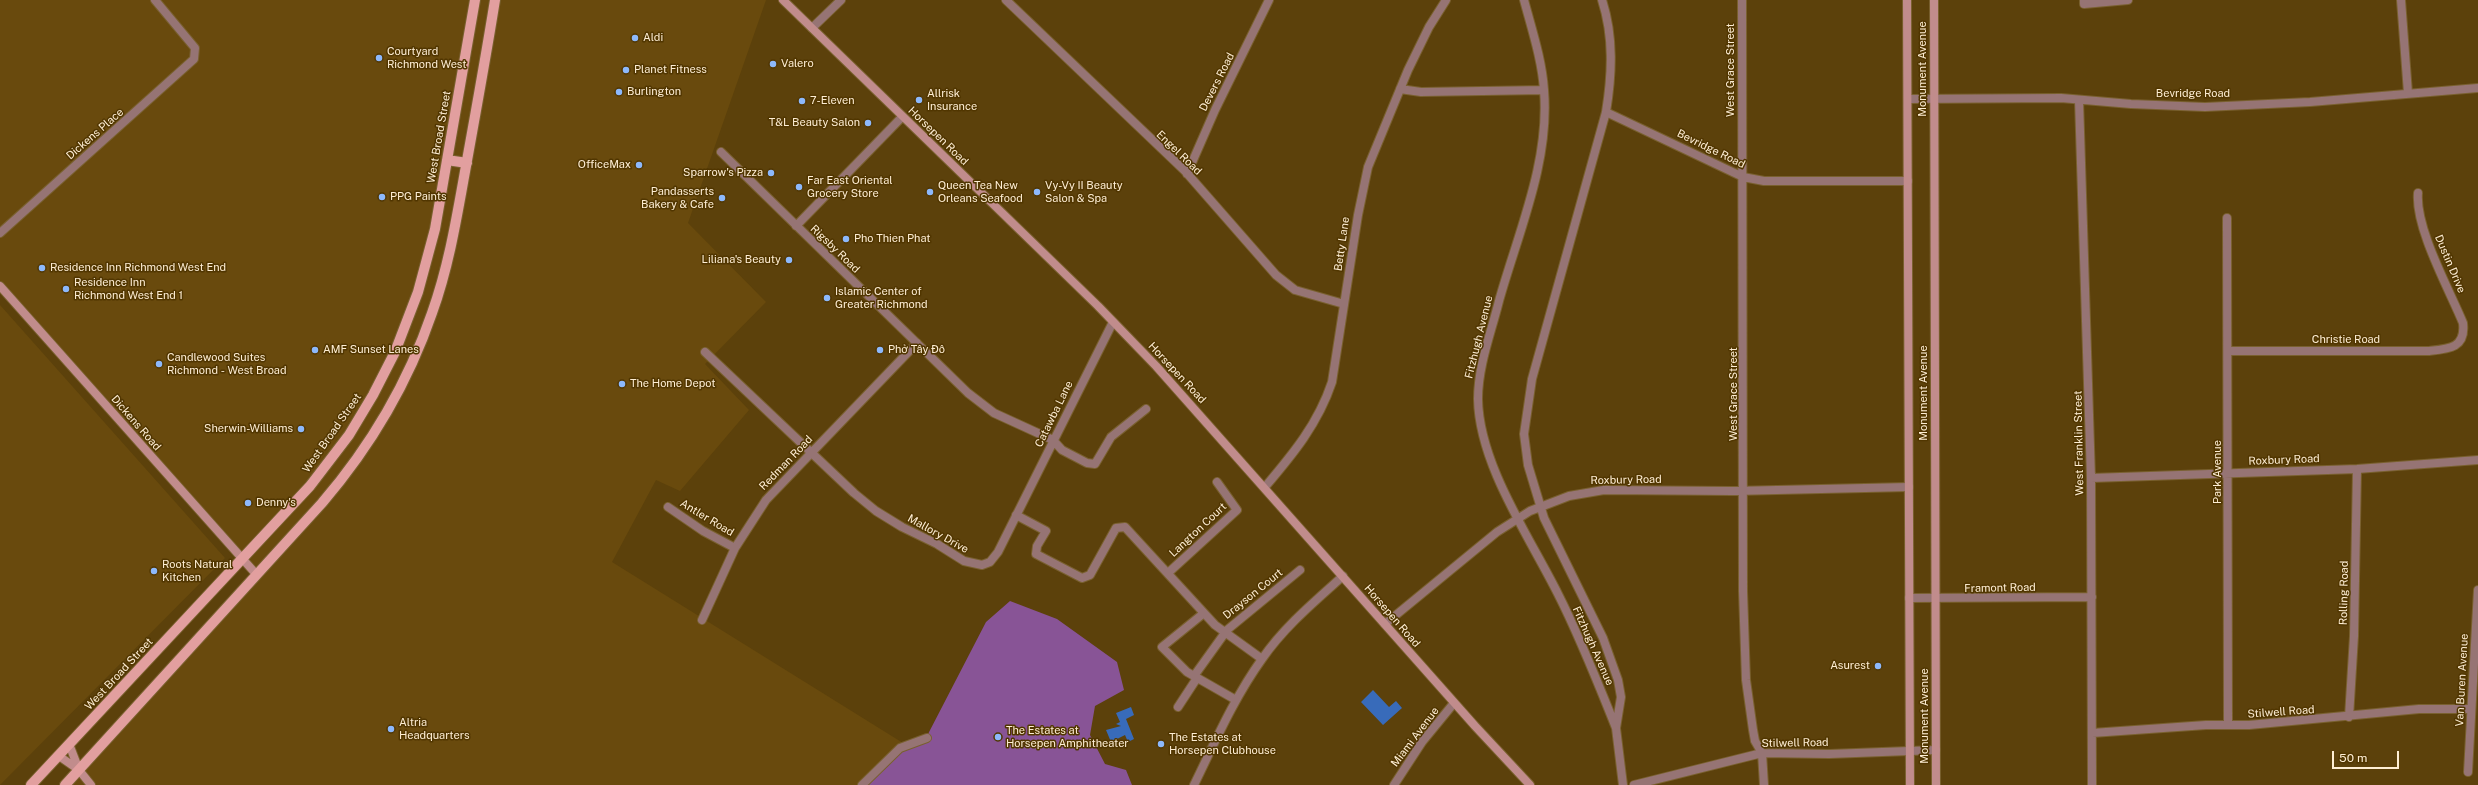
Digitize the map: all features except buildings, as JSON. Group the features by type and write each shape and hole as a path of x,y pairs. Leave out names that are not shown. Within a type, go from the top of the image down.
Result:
{"main road":[{"name":"West Broad Street","path":"31,785 242,560 320,474 353,429 381,380 407,323 428,260 475,0"},
{"path":"65,785 344,477 372,436 400,388 418,350 440,289 452,241 467,164 495,0"},
{"path":"447,160 467,164"}],"street":[{"name":"Dickens Place","path":"0,233 190,64 196,55 195,48 155,0"},
{"name":"Horsepen Road","path":"783,0 1113,322 1187,399 1454,703 1530,785"},
{"path":"812,28 842,0"},
{"name":"Engel Road","path":"1006,0 1187,174 1246,244 1286,284 1310,296 1344,304"},
{"name":"Devers Road","path":"1187,174 1215,110 1269,0"},
{"name":"Betty Lane","path":"1265,487 1304,439 1325,402 1332,382 1358,215 1368,167 1400,89 1429,27 1446,0"},
{"name":"Fitzhugh Avenue","path":"1524,0 1537,46 1544,90 1544,131 1539,158 1482,362 1478,398 1483,437 1489,456 1582,645 1616,728 1623,785"},
{"name":"Fitzhugh Avenue","path":"1602,0 1612,49 1612,71 1606,112 1527,403 1525,446 1540,506 1614,666 1621,697 1616,728"},
{"name":"West Grace Street","path":"1742,0 1743,591 1746,680 1755,742 1762,753 1764,785"},
{"name":"Monument Avenue","path":"1907,0 1910,785"},
{"name":"Monument Avenue","path":"1934,0 1936,785"},
{"path":"2084,2 2128,0"},
{"path":"2400,0 2408,93"},
{"name":"Bevridge Road","path":"1908,99 2079,100 2206,107 2310,102 2478,88"},
{"path":"1400,89 1421,92 1544,90"},
{"name":"West Franklin Street","path":"2079,100 2091,478 2092,785"},
{"name":"Bevridge Road","path":"1606,112 1742,177 1764,181 1908,181"},
{"path":"796,226 902,117"},
{"name":"Rigsby Road","path":"721,152 917,343 947,375 982,405 1008,421 1053,440 1062,450 1087,463 1095,464 1111,437 1146,409"},
{"name":"Dustin Drive","path":"2418,193 2418,210 2423,228 2463,323 2464,332 2460,341"},
{"name":"Park Avenue","path":"2227,218 2229,473 2228,725"},
{"name":"Dickens Road","path":"0,286 256,574"},
{"name":"Catawba Lane","path":"1016,515 1113,322"},
{"name":"Christie Road","path":"2228,351 2429,351 2450,349 2460,341"},
{"name":"Redman Road","path":"702,620 735,548 766,500 917,343"},
{"name":"Mallory Drive","path":"705,352 811,453 876,511 964,561 982,565 990,562 998,552 1016,515"},
{"name":"Roxbury Road","path":"2091,478 2357,469 2478,460"},
{"name":"Rolling Road","path":"2349,717 2354,636 2357,469"},
{"name":"Langton Court","path":"1168,573 1236,510 1217,482"},
{"name":"Roxbury Road","path":"1385,624 1470,553 1519,518 1540,506 1569,496 1604,490 1744,491 1909,487"},
{"name":"Antler Road","path":"668,507 703,531 735,548"},
{"path":"1016,515 1046,531 1037,546 1036,554 1082,578 1090,575 1116,528 1125,527 1204,613 1225,633 1262,659"},
{"name":"Drayson Court","path":"1178,707 1225,633 1300,570"},
{"path":"1194,785 1236,700 1262,659 1287,628 1342,576"},
{"name":"Van Buren Avenue","path":"2468,772 2478,590"},
{"name":"Framont Road","path":"1909,598 2092,597"},
{"path":"1204,613 1162,646 1184,670 1236,700"},
{"name":"Miami Avenue","path":"1394,785 1422,742 1454,703"},
{"name":"Stilwell Road","path":"2092,733 2249,725 2349,717 2419,709 2471,709"},
{"path":"862,785 900,748 927,738"},
{"path":"69,744 80,770 91,785"},
{"name":"Stilwell Road","path":"1634,785 1762,753 1910,752 1936,750"},
{"path":"58,756 80,770"}],"shaded area":[{"path":"0,0 766,0 688,223 766,302 705,364 749,410 680,491 656,480 612,562 903,743 863,785 65,785 259,572 0,283"},
{"path":"0,305 225,558 0,785"},
{"path":"1010,601 1057,619 1117,662 1124,690 1095,706 1090,735 1105,764 1126,770 1132,785 863,785 903,743 927,736 986,622"}],"water":[{"path":"1373,690 1389,707 1396,701 1402,708 1383,725 1361,702"},
{"path":"1131,707 1134,715 1126,719 1134,739 1128,742 1125,735 1111,742 1106,730 1121,726 1116,724 1120,722 1116,713"}],"place":[{"name":"Aldi","path":"635,38"},
{"name":"Courtyard Richmond West","path":"379,58"},
{"name":"Valero","path":"773,64"},
{"name":"Planet Fitness","path":"626,70"},
{"name":"Burlington","path":"619,92"},
{"name":"Allrisk Insurance","path":"919,100"},
{"name":"7-Eleven","path":"802,101"},
{"name":"T&L Beauty Salon","path":"868,123"},
{"name":"OfficeMax","path":"639,165"},
{"name":"Sparrow's Pizza","path":"771,173"},
{"name":"Far East Oriental Grocery Store","path":"799,187"},
{"name":"Queen Tea New Orleans Seafood","path":"930,192"},
{"name":"Vy-Vy II Beauty Salon & Spa","path":"1037,192"},
{"name":"PPG Paints","path":"382,197"},
{"name":"Pandasserts Bakery & Cafe","path":"722,198"},
{"name":"Pho Thien Phat","path":"846,239"},
{"name":"Liliana's Beauty","path":"789,260"},
{"name":"Residence Inn Richmond West End","path":"42,268"},
{"name":"Residence Inn Richmond West End 1","path":"66,289"},
{"name":"Islamic Center of Greater Richmond","path":"827,298"},
{"name":"AMF Sunset Lanes","path":"315,350"},
{"name":"Phở Tây Đô","path":"880,350"},
{"name":"Candlewood Suites Richmond - West Broad","path":"159,364"},
{"name":"The Home Depot","path":"622,384"},
{"name":"Sherwin-Williams","path":"301,429"},
{"name":"Denny's","path":"248,503"},
{"name":"Roots Natural Kitchen","path":"154,571"},
{"name":"Asurest","path":"1878,666"},
{"name":"Altria Headquarters","path":"391,729"},
{"name":"The Estates at Horsepen Amphitheater","path":"998,737"},
{"name":"The Estates at Horsepen Clubhouse","path":"1161,744"}]}
